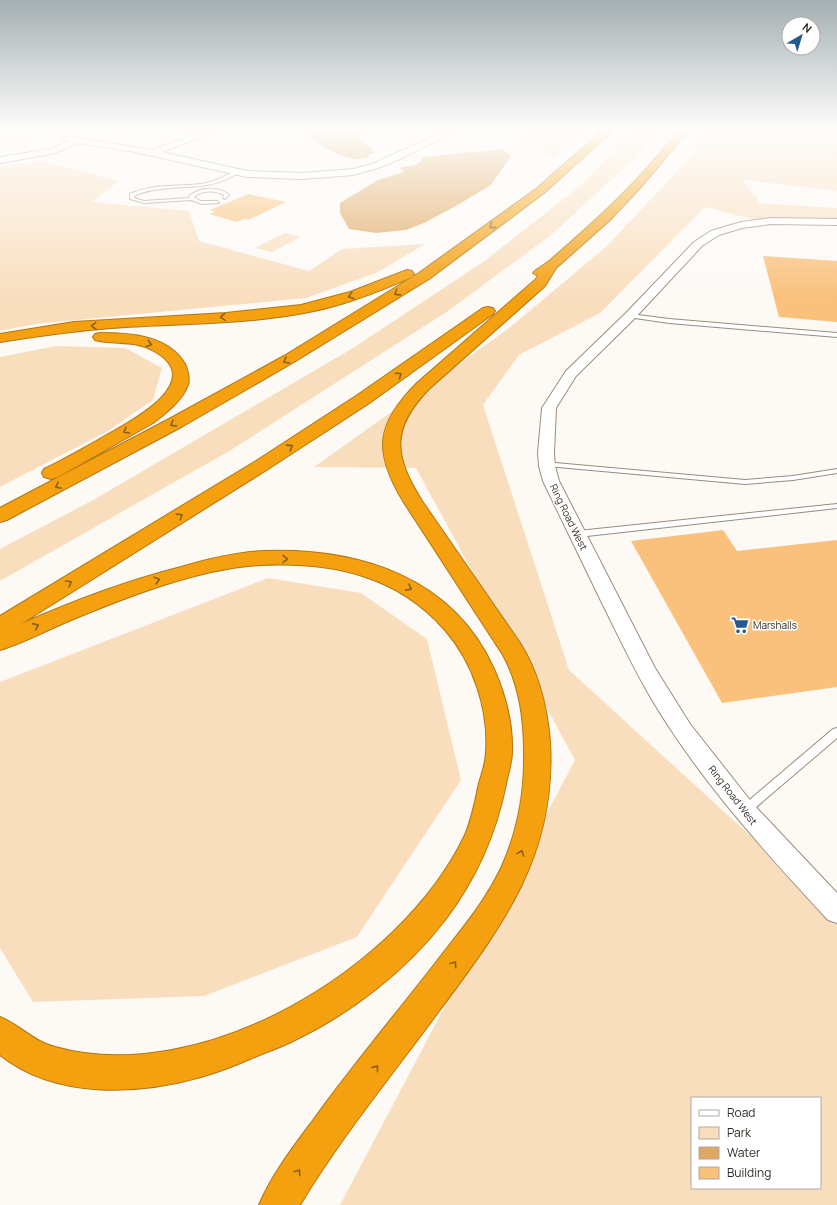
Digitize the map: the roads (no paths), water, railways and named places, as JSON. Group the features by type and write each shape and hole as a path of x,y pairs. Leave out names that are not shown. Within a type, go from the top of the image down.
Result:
{"highway":[{"path":"0,516 177,422 289,359 417,280 545,186"},
{"path":"0,626 170,523 342,413 434,351 527,281 551,266 623,201 636,186"},
{"path":"0,338 72,328 266,314 302,309 366,292 452,255"},
{"path":"278,1205 292,1181 331,1124 398,1040 482,927 506,889 520,856 531,824 538,783 538,748 534,710 520,663 410,497 396,470 391,443 394,427 399,414 411,398 540,283 551,266"},
{"path":"0,349 35,342 73,337 134,339 156,346 173,357 181,370 182,379 179,388 172,397 143,421 0,501"},
{"path":"0,642 74,609 117,593 203,567 226,562 262,558 306,559 346,564 387,577 414,590 438,608 468,641 492,693 498,724 499,756 480,831 461,870 446,894 425,922 398,949 352,987 287,1027 215,1056 159,1070 104,1071 65,1068 28,1055 0,1034"}],"street":[{"name":"Ring Road West","path":"837,222 771,221 741,225 715,233 698,244 630,316 571,374 549,408 547,464 552,481 578,534 637,652 664,701 684,731 744,811 783,855 837,911"}],"lane":[{"path":"175,186 149,189 132,195 132,199 144,202 191,199 203,203 217,202"},
{"path":"191,199 192,195 195,193 211,190 225,193 227,195 226,198"},
{"path":"630,316 669,322 837,335"},
{"path":"547,464 745,482 792,478 837,471"},
{"path":"578,534 837,506"},
{"path":"744,811 837,732"}],"water":[{"path":"368,186 489,186 424,223 406,230 376,233 349,229 340,213 340,203"}],"place":[{"name":"Marshalls","path":"740,625"}]}
